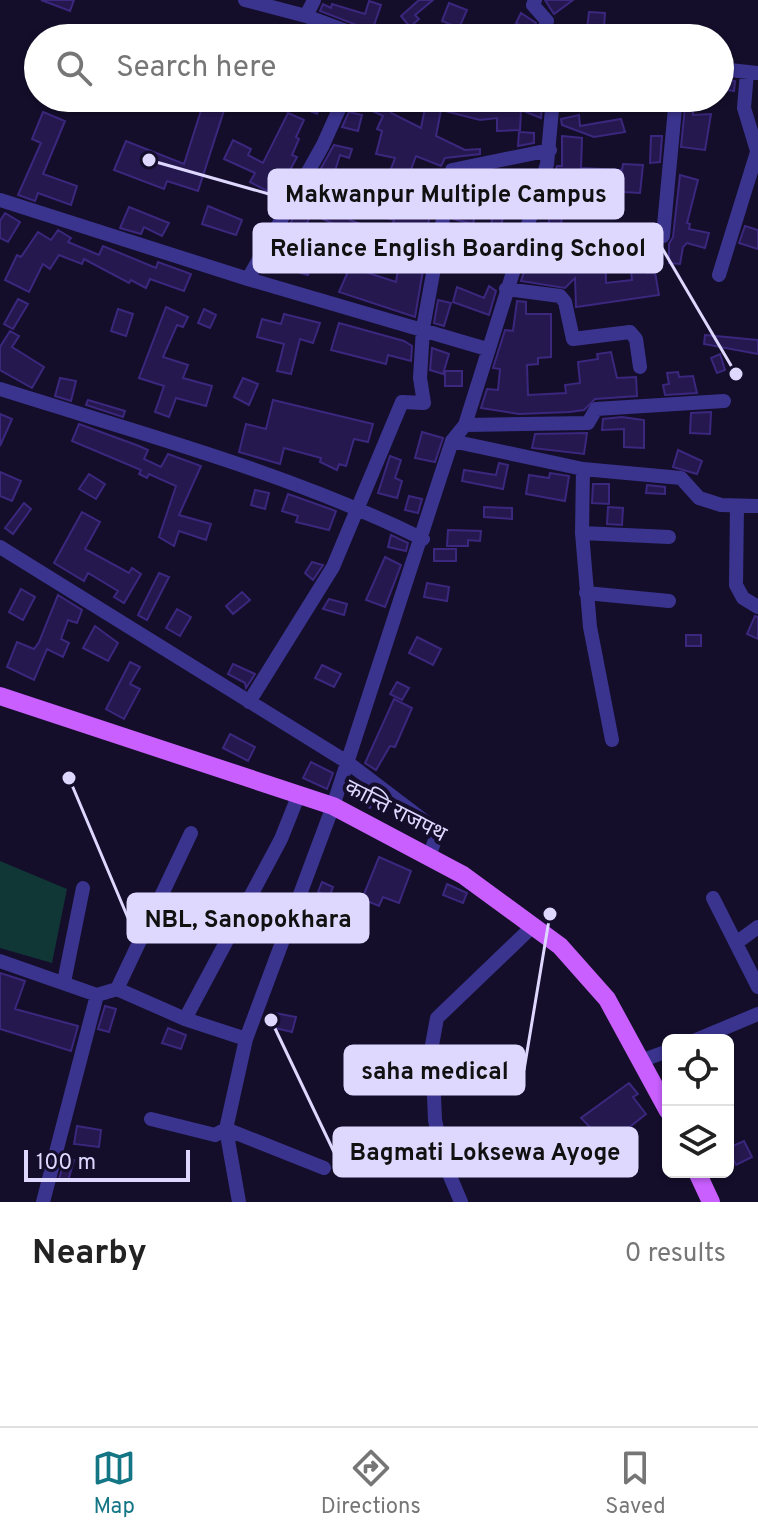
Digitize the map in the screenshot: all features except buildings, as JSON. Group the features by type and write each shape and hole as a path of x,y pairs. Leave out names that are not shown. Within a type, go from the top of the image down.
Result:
{"main road":[{"name":"कान्ति राजपथ","path":"0,696 333,806 430,854 560,946 607,999 666,1106"},
{"path":"700,1178 711,1202"}],"street":[{"path":"245,0 327,24"},
{"path":"306,16 314,0"},
{"path":"535,0 533,5 547,21 546,24"},
{"path":"719,275 758,153 744,108 752,72"},
{"path":"248,279 323,145 338,112"},
{"path":"239,1202 226,1129 246,1039 333,806 423,539 452,441 465,425 550,150 552,112"},
{"path":"663,236 675,112"},
{"path":"249,702 327,578 402,402 425,401 420,378 423,328 452,170 550,150"},
{"path":"0,200 248,279 487,349"},
{"path":"506,289 560,296 565,302 573,339 630,332 636,339 640,367"},
{"path":"0,389 228,461 358,507 423,539"},
{"path":"465,425 588,423 596,409 724,401"},
{"path":"452,441 583,469 681,478 699,498 737,506 758,506"},
{"path":"583,469 582,533 586,593 612,740"},
{"path":"737,506 736,585 743,598 758,607"},
{"path":"582,533 669,537"},
{"path":"0,547 347,762 426,822 436,837 430,854"},
{"path":"586,593 669,601"},
{"path":"185,1019 234,932 246,899 281,839 299,794"},
{"path":"117,989 191,833"},
{"path":"64,982 83,888"},
{"path":"713,898 758,987"},
{"path":"246,899 290,916"},
{"path":"461,1202 444,1162 435,1120 432,1045 437,1018 534,925"},
{"path":"736,943 758,927"},
{"path":"0,961 97,995 117,989 185,1019 246,1039"},
{"path":"43,1202 97,995"},
{"path":"710,1034 754,1016 758,1033"},
{"path":"643,1060 662,1053"},
{"path":"151,1119 215,1135 226,1129"},
{"path":"226,1129 324,1168"}],"green space":[{"path":"0,861 67,889 52,963 0,948"}],"place":[{"name":"Makwanpur Multiple Campus","path":"149,160"},
{"name":"Reliance English Boarding School","path":"736,374"},
{"name":"NBL, Sanopokhara","path":"69,778"},
{"name":"saha medical","path":"550,914"},
{"name":"Bagmati Loksewa Ayoge","path":"271,1020"}]}
